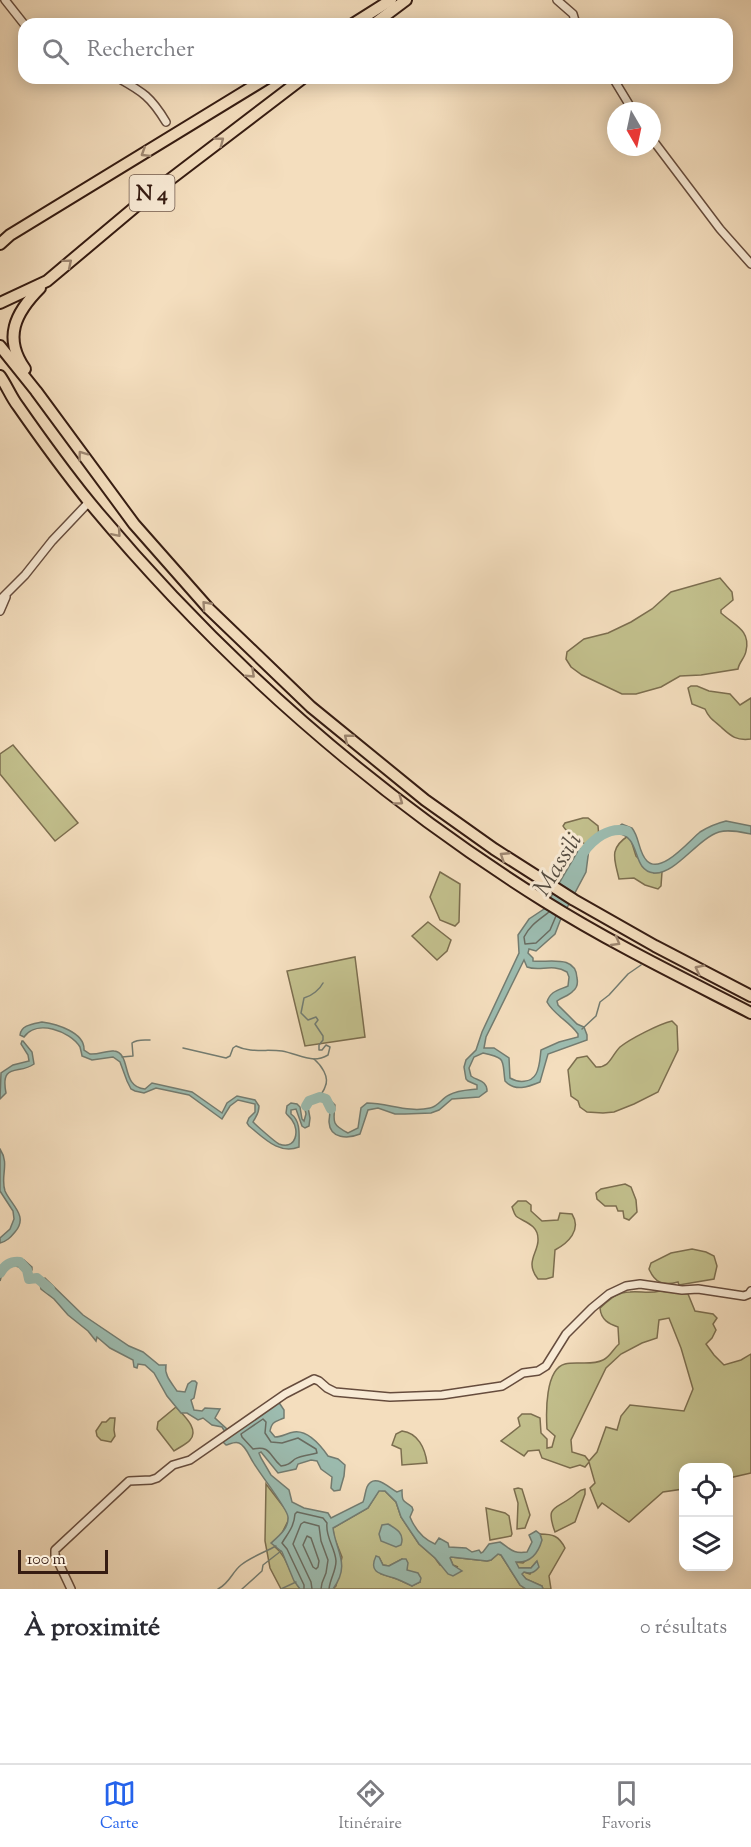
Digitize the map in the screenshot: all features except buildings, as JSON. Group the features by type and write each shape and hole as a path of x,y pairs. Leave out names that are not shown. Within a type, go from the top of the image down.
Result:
{"highway":[{"path":"362,18 391,0"},
{"path":"382,18 405,0"},
{"name":"N 4","path":"4,240 257,84"},
{"name":"N 4","path":"0,303 46,282 147,197 295,84"},
{"path":"36,391 19,360 14,346 13,333 23,308 46,282"},
{"path":"0,346 134,524 209,609 311,707 473,836 574,900 655,946 751,996"},
{"path":"0,376 16,404"},
{"path":"0,386 89,502 142,562 240,664 310,729 385,790 469,851 544,901 635,953 751,1013"}],"street":[{"path":"5,0 19,18"},
{"path":"557,0 573,14 574,18"},
{"path":"128,84 145,94 158,108 166,122"},
{"path":"617,84 628,102"},
{"path":"661,151 720,229 751,264"},
{"path":"0,600 7,595 52,541 89,502"},
{"path":"0,611 7,595"},
{"path":"71,1589 55,1555 55,1550 119,1489 129,1481 157,1478 173,1465 190,1460 285,1394 307,1382 314,1379 340,1393 390,1397 442,1395 496,1388 523,1373 538,1371 546,1366 566,1334 592,1308 609,1294 626,1286 640,1284 744,1296 751,1291"}],"shaded area":[{"path":"720,578 732,592 733,600 721,610 721,613 744,633 746,638 745,653 738,669 680,676 661,687 636,694 622,694 582,675 571,667 566,659 567,652 584,639 608,633 631,622 652,609 671,592"},
{"path":"691,686 730,694 740,705 751,698 751,739 741,739 731,735 708,715 705,709 692,704 688,688"},
{"path":"13,745 78,823 55,841 0,774 0,754"},
{"path":"588,818 598,826 599,837 586,845 563,826 565,823"},
{"path":"628,836 636,856 654,873 662,872 661,886 658,889 634,878 619,879 615,850"},
{"path":"440,872 460,884 459,922 455,926 440,920 430,897"},
{"path":"428,922 451,940 447,951 437,960 412,936"},
{"path":"355,957 365,1037 305,1046 287,971"},
{"path":"672,1021 677,1026 678,1050 658,1092 614,1112 587,1112 580,1107 578,1101 571,1096 568,1070 577,1058 587,1056 596,1067 604,1066 620,1047 652,1028"},
{"path":"625,1184 631,1187 636,1200 637,1212 629,1220 624,1218 623,1211 618,1211 616,1206 605,1206 597,1199 596,1193 601,1189"},
{"path":"518,1201 526,1201 531,1205 531,1211 542,1221 558,1220 560,1213 572,1214 575,1220 574,1231 569,1240 555,1250 553,1277 538,1279 534,1273 532,1262 538,1244 537,1234 530,1224 515,1215 512,1207"},
{"path":"692,1249 714,1256 717,1266 714,1279 679,1285 678,1282 668,1284 660,1282 651,1274 649,1269 651,1263 671,1253"},
{"path":"660,1291 688,1294 695,1311 713,1314 717,1318 713,1324 716,1330 706,1344 724,1365 751,1354 751,1473 733,1477 733,1463 679,1463 679,1490 663,1492 629,1522 602,1503 598,1508 590,1488 595,1483 589,1462 585,1467 580,1465 570,1468 542,1458 539,1450 528,1451 524,1456 501,1441 520,1426 518,1418 522,1414 531,1414 540,1418 541,1433 547,1439 547,1448 552,1447 555,1436 547,1429 547,1413 548,1392 554,1374 565,1364 594,1363 608,1357 619,1344 618,1327 606,1321 600,1308 610,1299 625,1292","holes":["669,1318 693,1389 684,1411 630,1405 621,1416 617,1430 606,1427 597,1452 589,1461 585,1456 572,1452 571,1440 606,1368 621,1354 657,1338 659,1320"]},
{"path":"176,1407 192,1427 193,1436 174,1451 157,1429 158,1422"},
{"path":"115,1418 115,1436 111,1442 101,1440 96,1431 102,1422"},
{"path":"402,1431 408,1432 420,1442 427,1463 402,1465 401,1449 392,1445 396,1434"},
{"path":"266,1484 289,1514 288,1521 275,1547 283,1556 300,1589 281,1589 270,1568 265,1541"},
{"path":"514,1489 522,1489 530,1515 525,1528 517,1529 518,1503"},
{"path":"585,1489 575,1522 555,1532 551,1517 553,1509"},
{"path":"379,1490 385,1491 396,1502 401,1517 419,1544 440,1565 458,1567 453,1565 451,1557 487,1561 498,1554 501,1555 520,1585 526,1589 333,1589 336,1586 342,1557 333,1528 368,1508","holes":["379,1557 383,1565 389,1566 402,1559 407,1570 420,1582 412,1586 381,1574"]},
{"path":"486,1508 509,1516 511,1536 490,1540"},
{"path":"540,1534 555,1536 565,1548 549,1576 551,1589 543,1589 542,1586 526,1579 521,1574 524,1572 530,1574 537,1561 531,1568 518,1568 515,1562 523,1563 536,1550 541,1539"}],"water":[{"path":"726,821 751,826 751,834 719,832 678,863 662,872 654,873 642,866 630,840 614,830 622,824 632,828 647,861 660,864 675,855 700,832"},
{"path":"591,841 593,843 589,849 586,872 555,934 536,951 529,949 528,953 533,961 560,961 572,966 575,970 577,985 570,994 557,1001 558,1005 577,1024 584,1027 587,1040 548,1054 540,1082 522,1088 505,1081 503,1064 500,1059 483,1053 474,1057 469,1068 471,1076 487,1087 487,1091 479,1097 452,1099 439,1110 431,1113 395,1114 378,1108 368,1110 360,1134 350,1137 336,1135 330,1128 330,1109 323,1099 326,1096 335,1105 336,1125 348,1133 358,1128 361,1108 367,1103 406,1109 430,1108 452,1093 477,1089 477,1085 466,1079 464,1067 466,1060 476,1050 482,1032 519,953 518,935 529,919 544,909 579,849 583,849","holes":["524,960 527,967 556,968 567,972 568,986 553,993 547,1002 574,1029 578,1037 541,1050 539,1065 534,1077 528,1081 520,1081 510,1078 509,1058 494,1048 484,1048 486,1037"]},
{"path":"42,1022 62,1027 75,1034 80,1038 84,1050 90,1054 111,1051 119,1053 129,1077 137,1087 145,1089 152,1083 192,1092 222,1113 227,1103 237,1096 255,1100 259,1109 253,1122 279,1144 285,1145 293,1142 296,1134 294,1124 286,1113 287,1106 291,1103 297,1104 304,1121 306,1114 304,1105 307,1100 317,1097 317,1100 308,1107 309,1126 305,1128 302,1126 296,1109 291,1110 298,1124 299,1147 285,1149 278,1147 266,1140 247,1123 255,1112 255,1104 238,1100 230,1106 222,1119 189,1095 156,1088 144,1093 135,1091 131,1089 120,1062 113,1057 92,1060 82,1056 80,1047 75,1041 53,1029 37,1029 24,1037 20,1035 25,1027"},
{"path":"22,1041 32,1052 34,1064 8,1073 5,1083 6,1093 0,1099 1,1073 13,1065 29,1061 21,1044"},
{"path":"0,1149 5,1165 5,1191 18,1211 20,1221 12,1236 0,1243 0,1238 10,1229 14,1219 13,1211 0,1191"},
{"path":"11,1259 24,1260 32,1267 32,1270 25,1273 19,1267 12,1265 3,1271 0,1281 0,1268"},
{"path":"45,1278 83,1315 129,1346 143,1352 159,1365 166,1365 167,1375 177,1391 185,1392 188,1384 195,1381 197,1383 194,1398 191,1400 194,1410 220,1409 215,1418 228,1430 225,1432 222,1427 212,1425 203,1418 198,1420 187,1413 181,1413 167,1396 154,1373 145,1365 138,1364 137,1368 134,1367 133,1360 110,1348 97,1337 96,1341 41,1289 39,1280"},
{"path":"278,1401 284,1410 284,1418 272,1425 270,1431 275,1437 294,1432 309,1436 328,1456 338,1459 345,1465 340,1490 334,1491 331,1488 332,1477 321,1469 317,1461 311,1460 298,1464 296,1469 278,1473 261,1452 259,1453 271,1475 289,1490 292,1502 304,1508 328,1513 331,1518 363,1502 367,1487 370,1483 377,1481 397,1492 402,1490 403,1500 413,1510 410,1517 414,1526 435,1544 439,1538 448,1543 449,1547 466,1548 472,1552 479,1550 481,1553 489,1544 500,1542 515,1552 527,1552 532,1542 529,1535 536,1531 542,1540 533,1557 516,1562 519,1568 531,1568 537,1561 539,1567 536,1571 522,1574 526,1579 542,1586 543,1589 526,1589 520,1585 501,1555 498,1554 487,1561 451,1557 453,1565 462,1571 453,1576 448,1574 419,1544 401,1517 396,1502 385,1491 379,1491 368,1508 333,1528 342,1565 333,1589 300,1589 294,1581 282,1552 271,1543 285,1528 288,1521 287,1513 244,1446 236,1442 226,1445 221,1440"},
{"path":"388,1524 401,1535 401,1545 396,1547 381,1541 379,1534 382,1525"},
{"path":"376,1556 383,1565 389,1566 406,1559 407,1570 418,1573 421,1578 420,1582 412,1586 377,1572 374,1566"}],"waterway":[{"name":"Massili","path":"583,853 602,835 614,830 627,831"},
{"path":"582,1029 596,1016 600,1002 628,974 641,965"},
{"path":"183,1048 226,1058 236,1046 253,1050 282,1051 314,1059 325,1057 330,1047 326,1045 319,1050 323,1036 315,1024 318,1020 316,1017 308,1020 301,1013 304,998 310,996 323,983"},
{"path":"122,1057 133,1056 132,1043 150,1040"},
{"path":"314,1059 326,1075 325,1088 320,1097"},
{"name":"Massili","path":"306,1106 309,1101 320,1097 326,1099 331,1109"},
{"path":"0,1273 8,1264 20,1262 27,1270 29,1279 37,1278 50,1289"},
{"path":"218,1589 241,1565 276,1546"},
{"path":"242,1589 262,1571 263,1565 281,1551"},
{"path":"281,1589 296,1582"}]}
